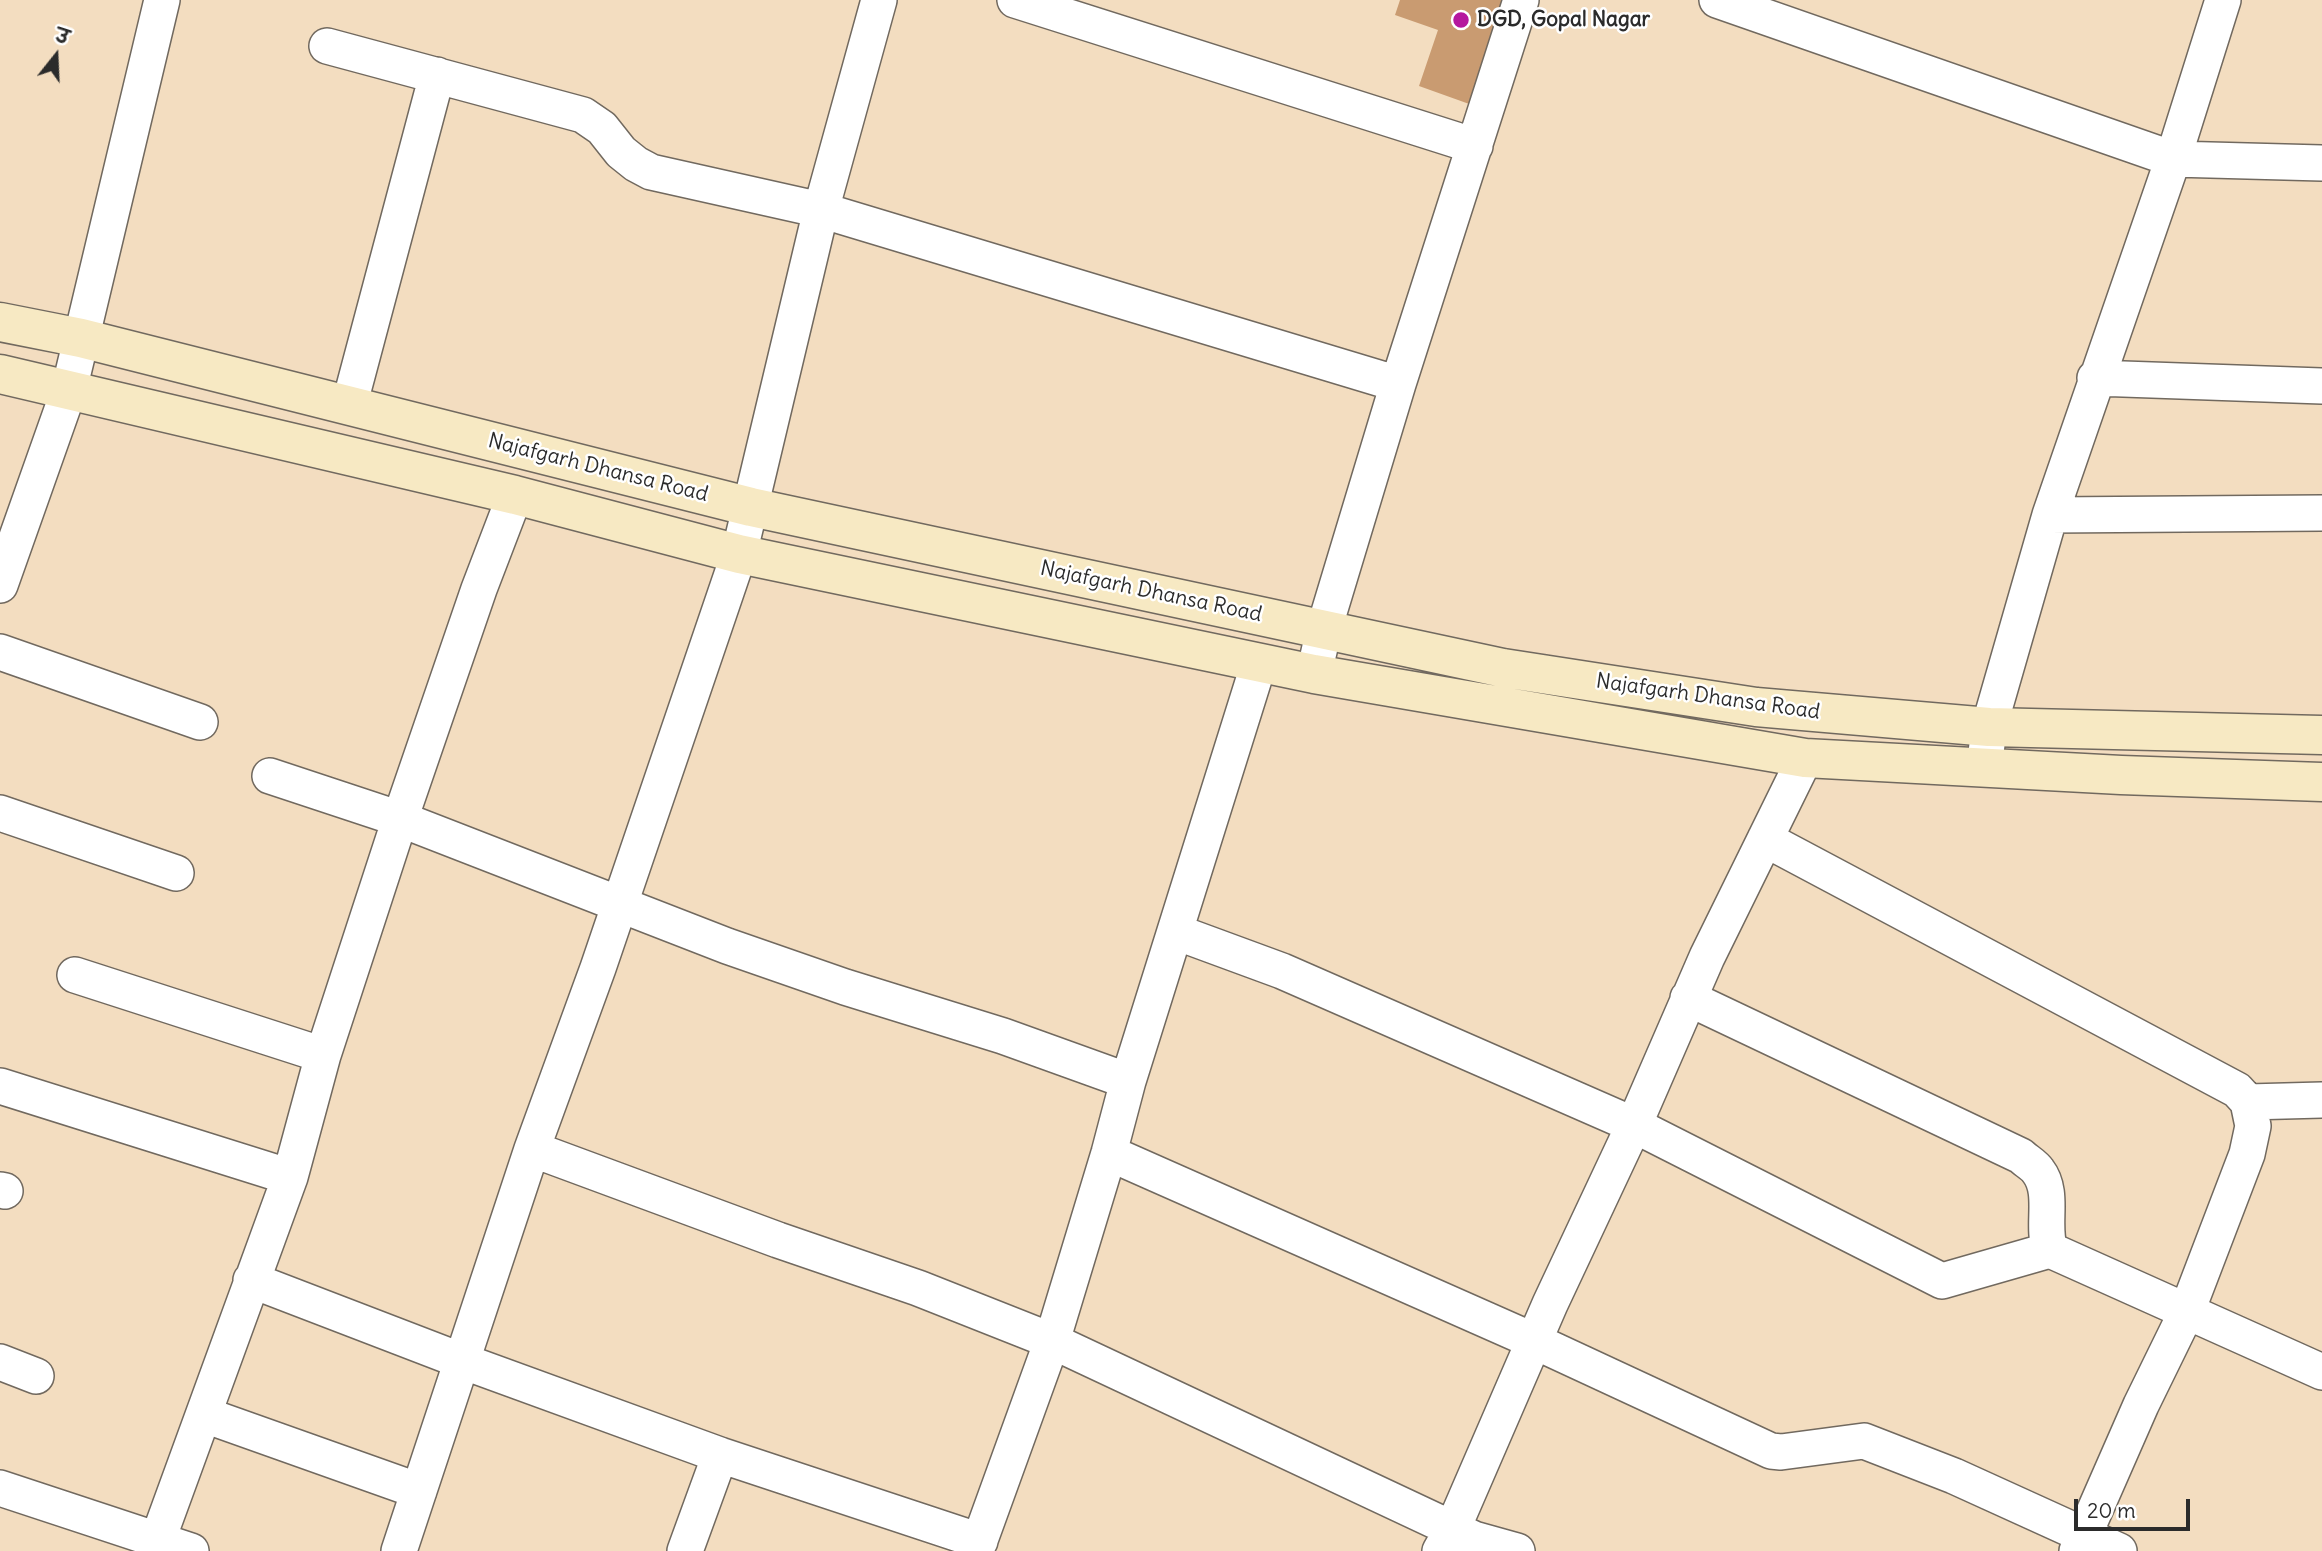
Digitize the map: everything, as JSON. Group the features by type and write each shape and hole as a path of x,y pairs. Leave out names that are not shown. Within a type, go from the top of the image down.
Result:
{"main road":[{"name":"Najafgarh Dhansa Road","path":"0,322 81,338 751,507 1503,668 1756,707 1989,727 2322,735"},
{"name":"Najafgarh Dhansa Road","path":"0,374 515,495 739,554 1314,674 1805,758 2121,775 2322,782"}],"street":[{"path":"0,585 69,390 162,0"},
{"path":"399,1551 532,1149 739,554 821,210 879,0"},
{"path":"1015,0 1475,146"},
{"path":"1314,674 1324,629 1398,384 1521,0"},
{"path":"1717,0 2173,159 2322,163"},
{"path":"1984,767 1989,727 2050,515 2095,378 2173,159 2223,0"},
{"path":"327,46 583,115 602,128 621,152 651,172 821,210 1398,384"},
{"path":"349,405 437,75"},
{"path":"2095,378 2322,386"},
{"path":"158,1539 290,1177 323,1055 400,819 479,589 515,495"},
{"path":"2050,515 2322,513"},
{"path":"0,652 200,722"},
{"path":"251,1280 462,1362 978,1546 1052,1340 1128,1081 1259,663"},
{"path":"1447,1539 1534,1341 1634,1125 1688,998 1805,758"},
{"path":"270,776 400,819 740,951 1003,1036 1128,1081"},
{"path":"0,813 176,873"},
{"path":"1765,839 2237,1090 2248,1102 2253,1126 2247,1154 2187,1311 2141,1405 2080,1544"},
{"path":"1176,932 1282,971 1634,1125 1942,1282 2050,1250 2322,1372"},
{"path":"75,975 323,1055"},
{"path":"1688,998 2021,1156 2038,1170 2046,1185 2046,1239 2050,1250"},
{"path":"0,1086 290,1177"},
{"path":"2248,1102 2322,1100"},
{"path":"532,1149 778,1240 918,1287 1052,1340 1447,1539 1474,1538 1517,1551"},
{"path":"1109,1153 1534,1341 1771,1451 1864,1441 1954,1476 2080,1544 2119,1551"},
{"path":"0,1362 36,1376"},
{"path":"205,1415 419,1491"},
{"path":"685,1551 720,1455"},
{"path":"0,1488 191,1551"}],"building":[{"path":"1400,0 1509,0 1472,105 1419,86 1438,30 1395,15"}],"place":[{"name":"DGD, Gopal Nagar","path":"1461,20"}]}
